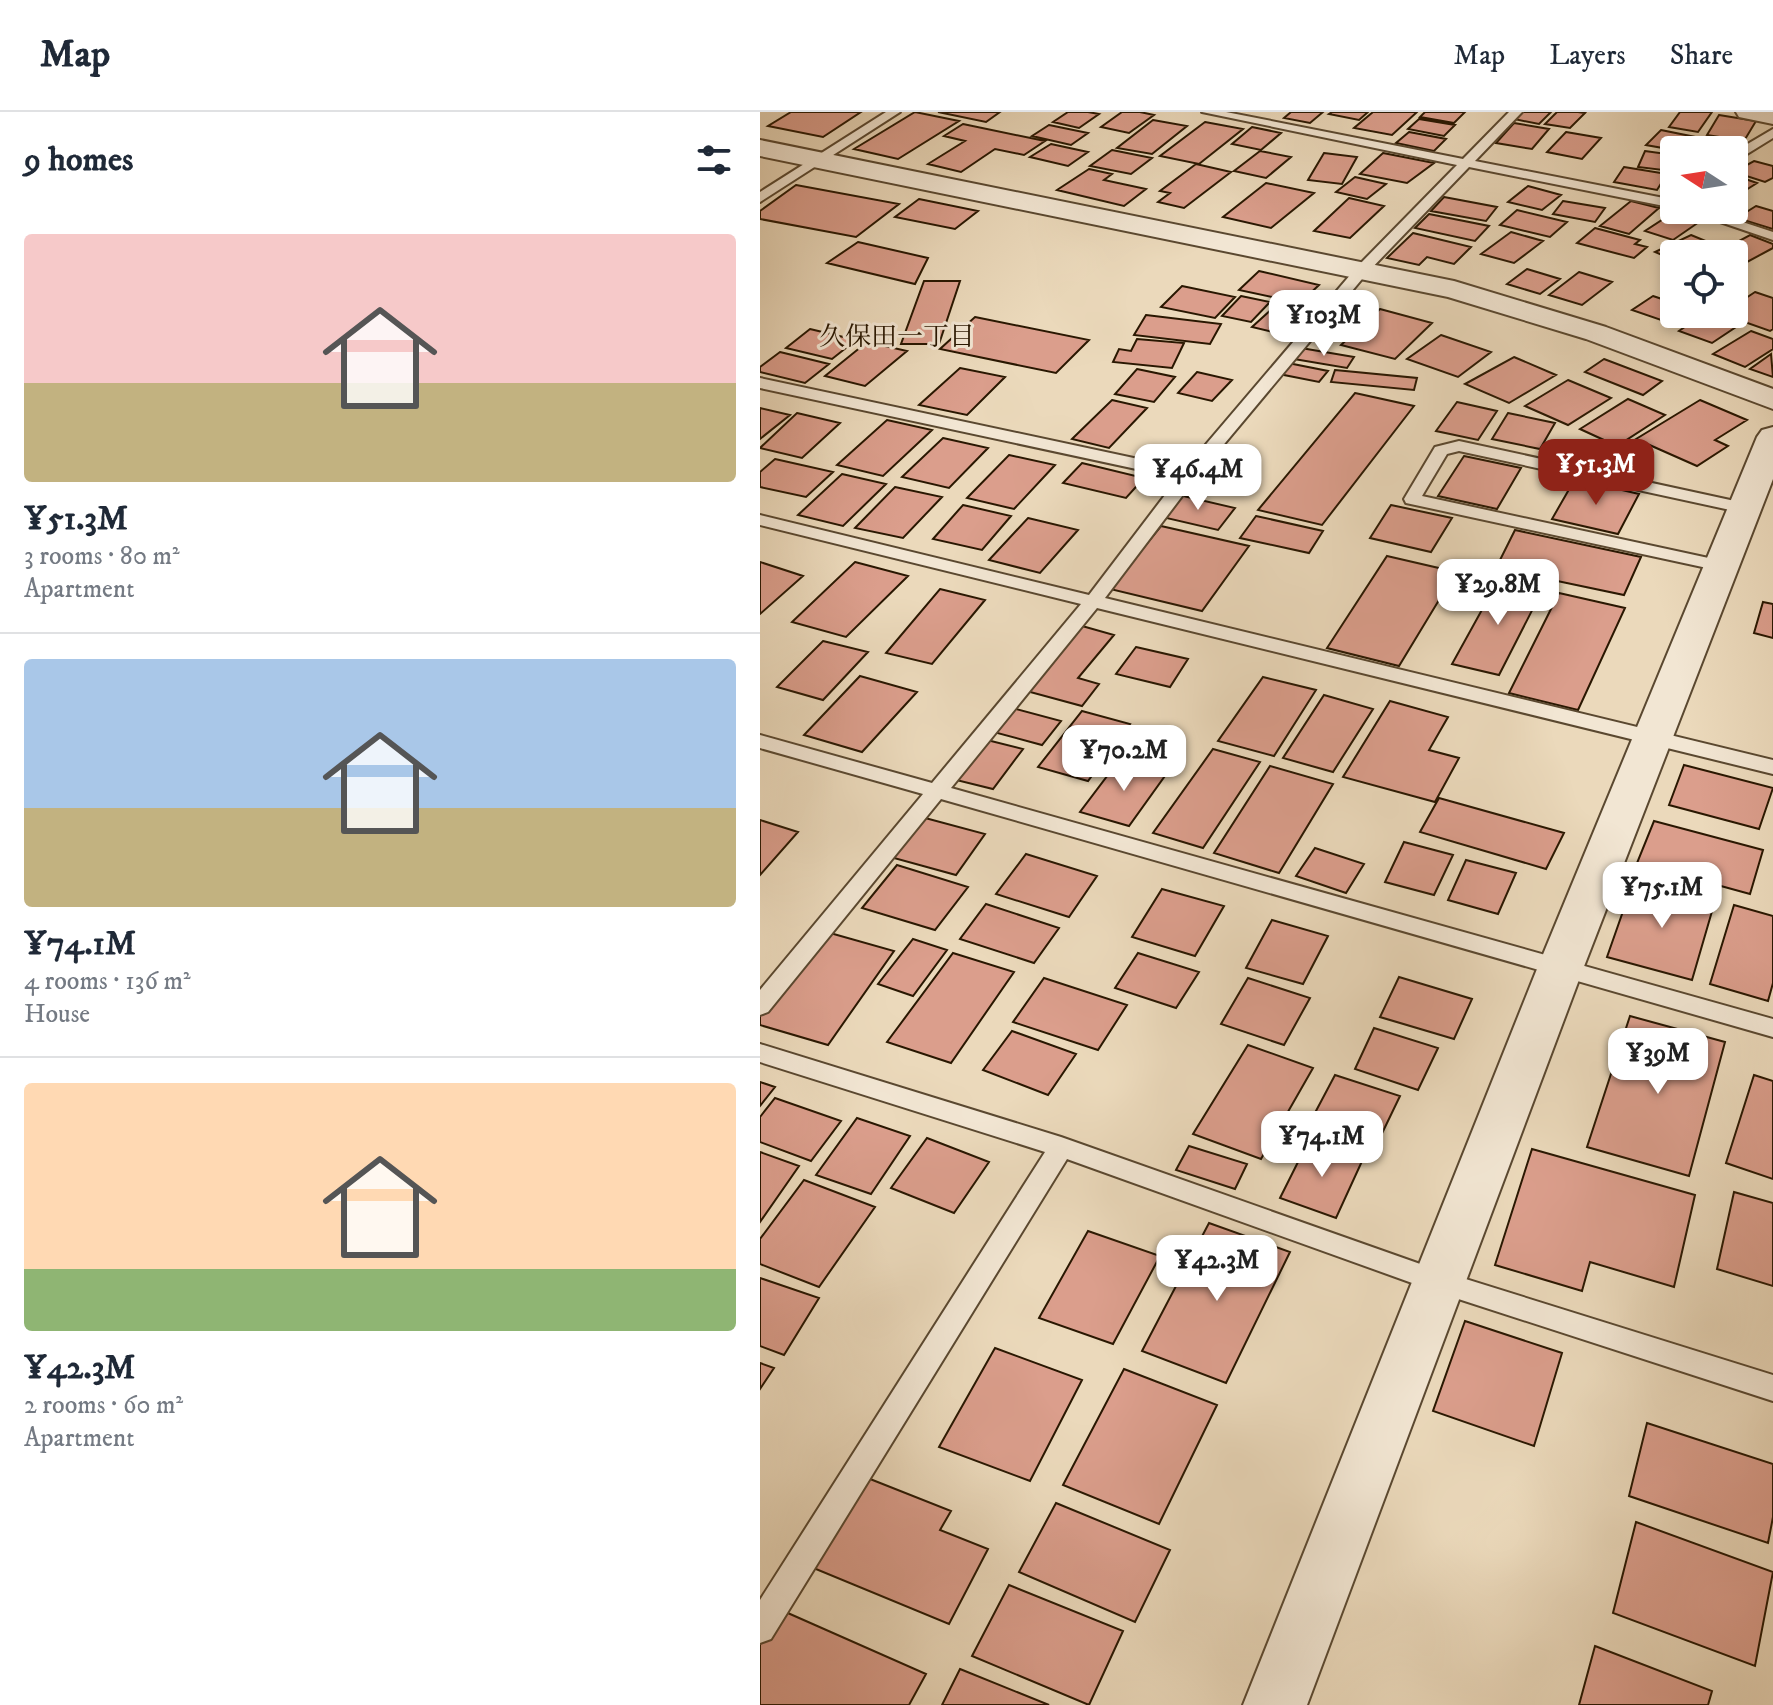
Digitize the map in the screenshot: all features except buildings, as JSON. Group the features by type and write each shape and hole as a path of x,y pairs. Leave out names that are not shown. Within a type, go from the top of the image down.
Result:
{"street":[{"path":"1748,112 1773,117"},
{"path":"760,148 1454,290 1596,333 1773,400"},
{"path":"1275,1705 1560,969 1773,437"}],"lane":[{"path":"760,198 814,160 894,112"},
{"path":"1208,112 1660,199"},
{"path":"760,1006 1094,600 1189,475 1362,270 1516,112"},
{"path":"1748,149 1773,133"},
{"path":"1736,224 1773,236"},
{"path":"760,383 1189,475"},
{"path":"1721,566 1412,499 1441,450 1459,446 1744,508"},
{"path":"760,520 1773,767"},
{"path":"760,741 1773,1028"},
{"path":"760,1053 1061,1147 1440,1282 1773,1388"},
{"path":"760,1628 1061,1147"}],"district":[{"name":"久保田一丁目","path":"897,337"}]}
